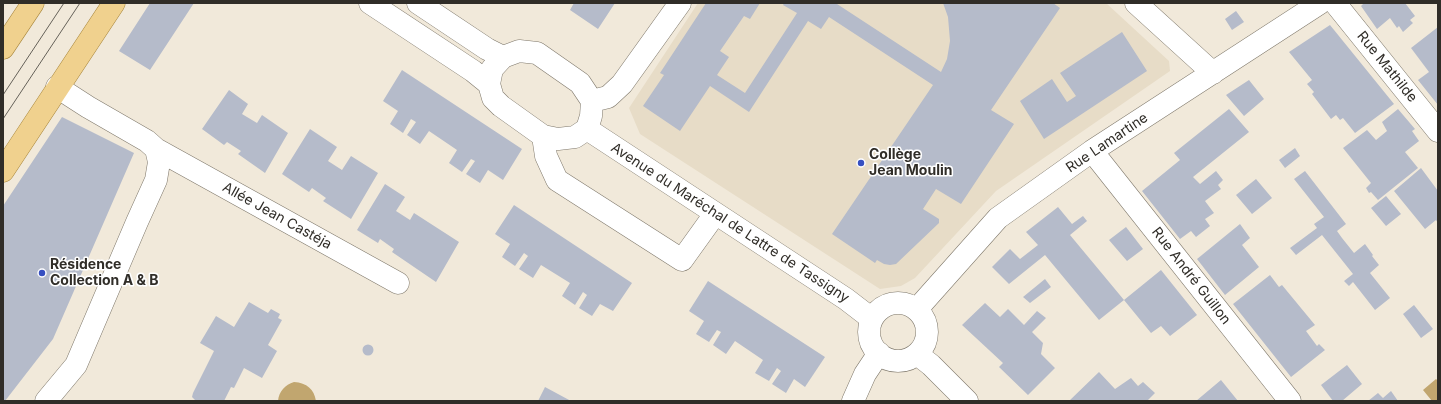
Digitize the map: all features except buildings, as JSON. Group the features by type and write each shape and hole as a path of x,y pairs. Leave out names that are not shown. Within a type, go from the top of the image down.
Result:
{"main road":[{"path":"3,48 33,3"},
{"path":"3,170 114,3"}],"street":[{"path":"370,3 473,71 489,84"},
{"path":"418,3 487,49 503,57"},
{"path":"592,101 608,96 622,84 680,3"},
{"path":"1136,3 1213,73"},
{"name":"Rue Lamartine","path":"917,309 998,218 1092,151 1320,3"},
{"name":"Rue Mathilde","path":"1335,3 1438,131"},
{"path":"519,51 537,53 580,83 592,101 591,116 587,129 575,137 558,138 543,136 501,106 493,98 489,84 492,69 503,57 519,51"},
{"name":"Allée Jean Castéja","path":"58,87 88,108 147,140 156,149 398,283"},
{"name":"Avenue du Maréchal de Lattre de Tassigny","path":"587,129 846,300 872,319"},
{"path":"543,136 546,156 557,180 682,260 715,214"},
{"path":"46,401 76,365 156,180 160,162 156,149"},
{"name":"Rue André Guillon","path":"1092,151 1290,401"},
{"path":"895,303 906,304 917,309 924,320 927,332 924,344 917,354 907,359 896,361 885,358 876,351 870,342 869,331 872,319 876,312 885,306 895,303"},
{"path":"853,401 865,374 879,353"},
{"path":"917,354 967,401"}],"shaded area":[{"name":"Collège Jean Moulin","path":"698,3 1106,3 1169,61 1170,71 996,191 915,278 901,286 880,289 640,134 629,108"},
{"path":"1436,379 1438,381 1438,401 1432,401 1423,390"},
{"path":"294,382 309,387 314,393 316,401 278,401 283,389"}],"tram line":[{"path":"3,95 64,3"},
{"path":"3,119 80,3"}],"place":[{"name":"Collège Jean Moulin","path":"861,163"},
{"name":"Résidence Collection A & B","path":"42,273"}]}
